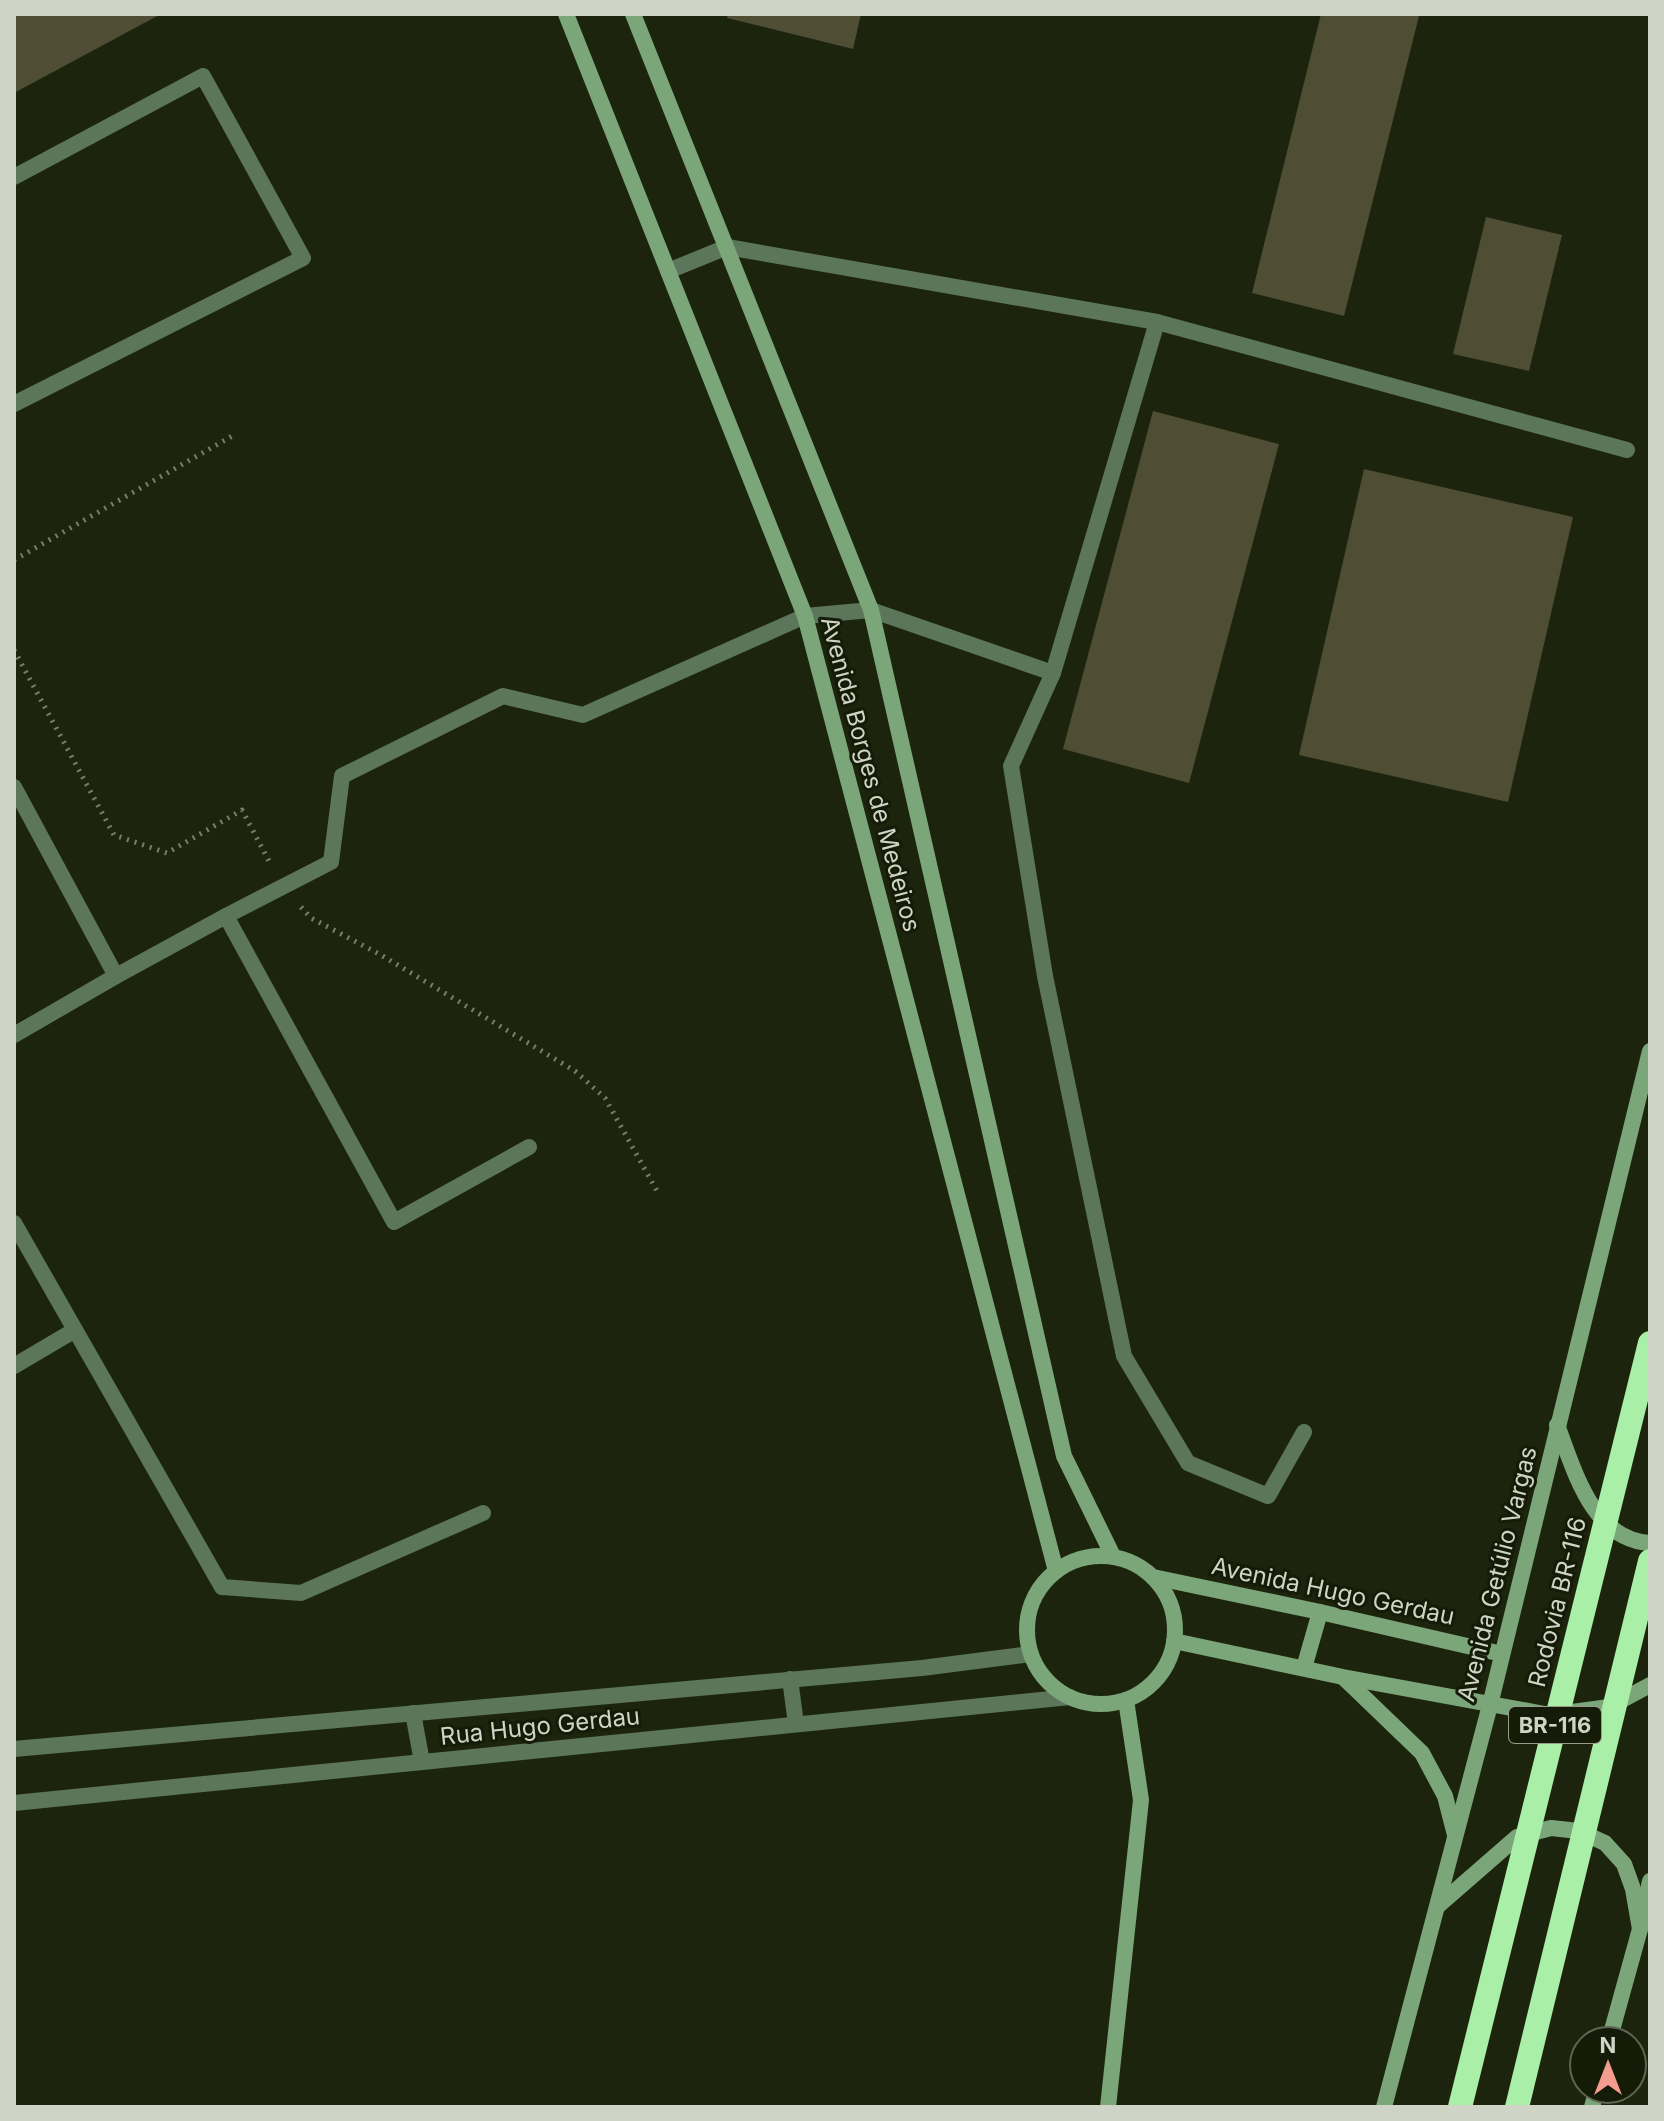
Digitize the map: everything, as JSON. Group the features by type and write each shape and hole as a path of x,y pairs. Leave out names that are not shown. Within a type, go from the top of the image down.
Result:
{"highway":[{"name":"Rodovia BR-116","path":"1460,2107 1650,1343"},
{"name":"BR-116","path":"1517,2107 1650,1561"}],"street":[{"name":"Avenida Borges de Medeiros","path":"566,14 805,616 1056,1571"},
{"name":"Avenida Borges de Medeiros","path":"633,14 871,610 1064,1456 1113,1556"},
{"path":"14,177 203,76 303,258 14,404"},
{"path":"668,271 727,247 1157,322 1627,450"},
{"path":"1157,322 1053,673 1011,766 1045,976 1124,1356 1188,1463 1268,1496 1304,1432"},
{"path":"14,1035 116,976 331,862 342,776 503,696 583,715 805,616 871,610 1053,673"},
{"path":"14,787 116,976"},
{"path":"226,916 394,1222 529,1147"},
{"name":"Avenida Getúlio Vargas","path":"1384,2107 1456,1840 1650,1051"},
{"path":"14,1223 222,1587 301,1593 483,1513"},
{"path":"14,1366 75,1330"},
{"path":"1557,1425 1581,1487 1597,1515 1622,1534 1650,1543"},
{"path":"1093,1556 1113,1556 1134,1563 1153,1577 1167,1595 1174,1618 1174,1641 1169,1660 1158,1677 1143,1690 1126,1700 1088,1702 1070,1697 1053,1686 1040,1672 1031,1654 1027,1632 1029,1609 1040,1588 1056,1571 1073,1561 1093,1556"},
{"name":"Avenida Hugo Gerdau","path":"1153,1577 1502,1654"},
{"path":"1304,1668 1320,1612"},
{"path":"1174,1641 1343,1677 1550,1715 1609,1707 1650,1685"},
{"name":"Rua Hugo Gerdau","path":"14,1749 922,1668 1031,1654"},
{"path":"1343,1677 1422,1753 1445,1796 1456,1840"},
{"path":"790,1679 796,1724"},
{"name":"Rua Hugo Gerdau","path":"14,1803 1070,1697"},
{"path":"1108,2107 1141,1800 1126,1700"},
{"path":"413,1713 422,1762"},
{"path":"1439,1906 1517,1837 1551,1828 1579,1831 1605,1843 1624,1864 1645,1930"},
{"path":"1614,2025 1645,1930 1650,1881"}],"path":[{"path":"14,560 234,435"},
{"path":"14,650 114,835 167,853 242,810 261,845"},
{"path":"283,887 311,918 381,955 575,1071 605,1098 657,1191"}],"building":[{"path":"14,14 161,14 14,93"},
{"path":"728,14 861,14 853,49 727,18"},
{"path":"1321,14 1419,16 1344,316 1252,293"},
{"path":"1486,217 1562,235 1529,371 1453,354"},
{"path":"1153,411 1279,444 1189,783 1063,749"},
{"path":"1364,469 1573,517 1508,802 1299,755"}]}
